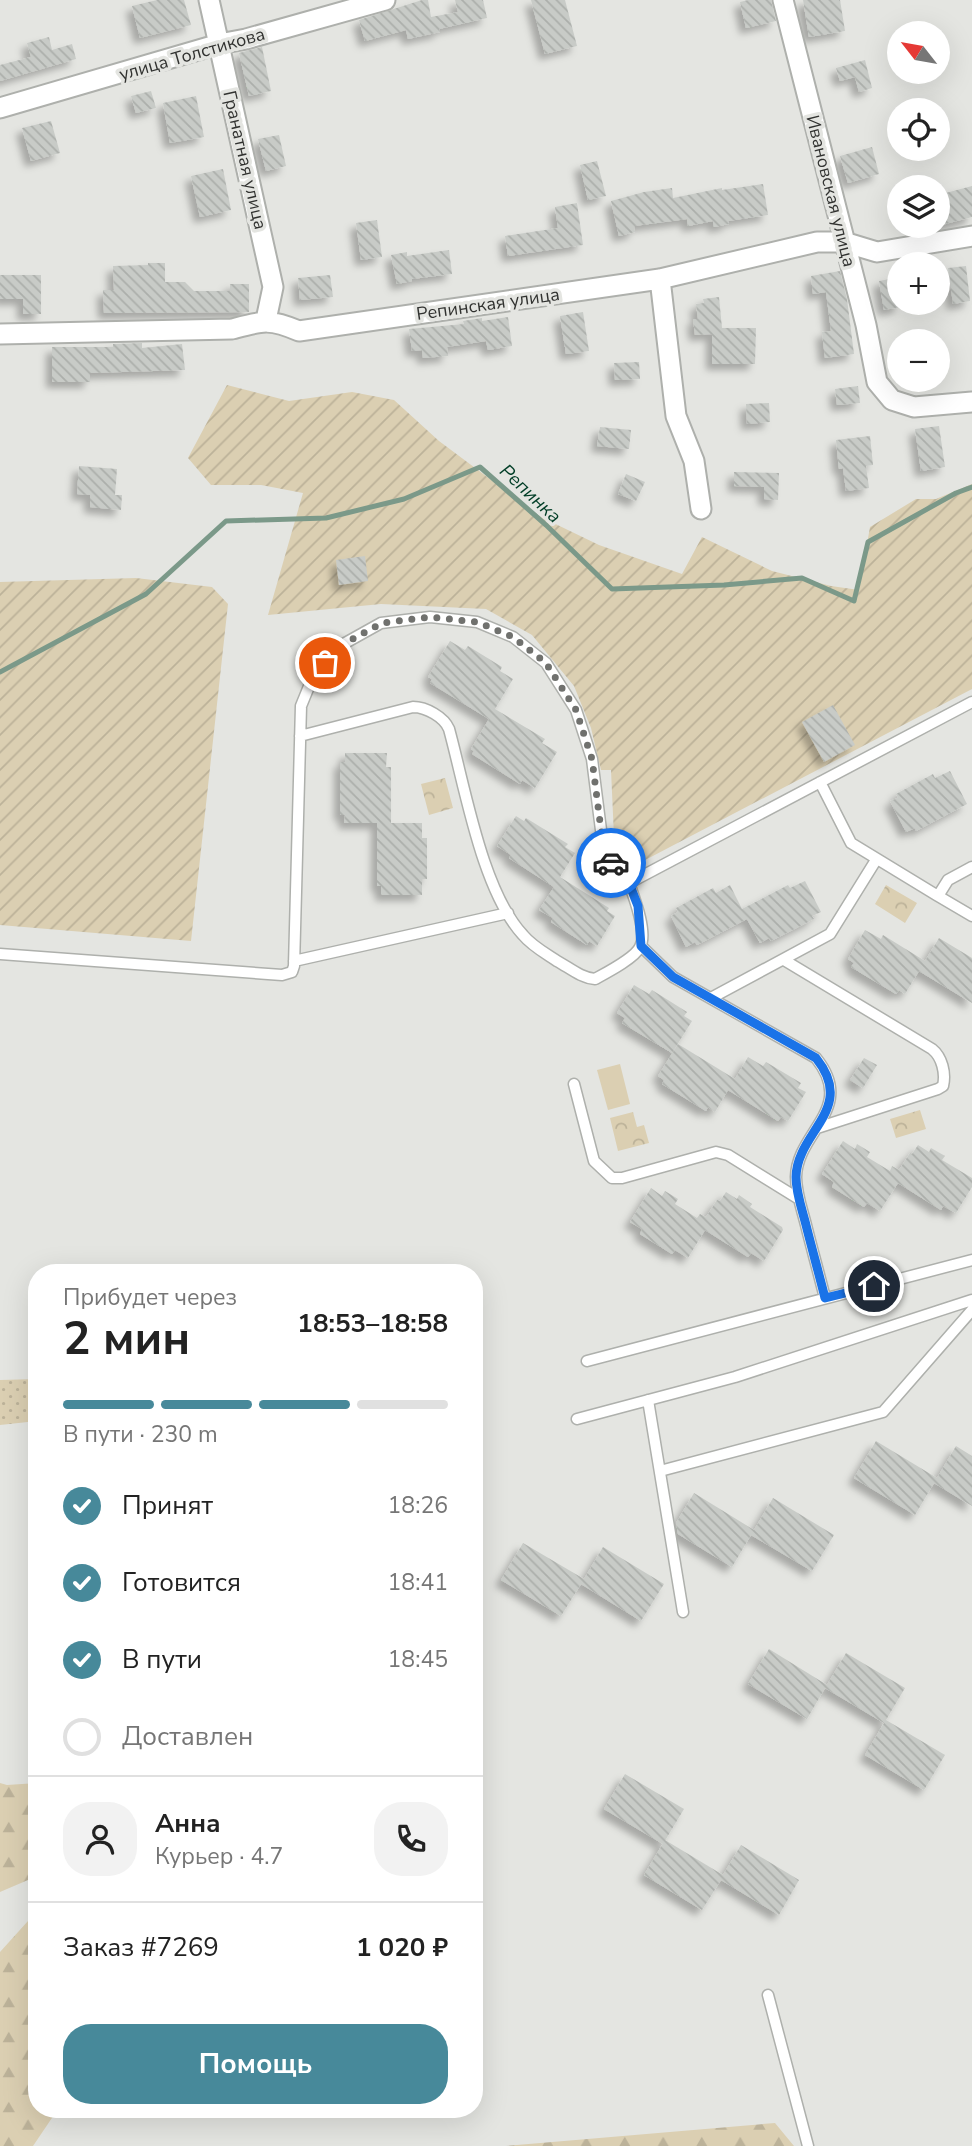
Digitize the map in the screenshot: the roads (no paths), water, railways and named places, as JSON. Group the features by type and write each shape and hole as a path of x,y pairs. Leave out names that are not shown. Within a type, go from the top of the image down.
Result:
{"street":[{"name":"Гранатная улица","path":"209,0 273,287 266,320"},
{"name":"улица Толстикова","path":"0,108 219,44 246,39 384,0"},
{"name":"Ивановская улица","path":"783,0 866,326 877,382 892,400 914,407 972,402"},
{"name":"Репинская улица","path":"266,320 299,331 660,279 817,242 844,242 877,252 972,236"},
{"path":"660,279 676,416 694,461 701,509"},
{"path":"0,334 232,328 266,320"}],"lane":[{"path":"0,954 282,975 292,972 301,706 312,679 338,647 382,623 430,617 477,622 513,637 546,663 576,710 592,759 601,830 611,863 629,883 638,906 641,946 673,977 816,1058 827,1071 830,1090 828,1109 803,1154 796,1175 799,1199 825,1298"},
{"path":"629,883 972,702"},
{"path":"300,736 413,707 424,709 445,721 486,868 521,934 533,945 587,978 595,979 635,953 641,946"},
{"path":"820,782 851,843 972,916"},
{"path":"711,998 830,934 876,860"},
{"path":"938,896 948,880 972,867"},
{"path":"294,961 508,913"},
{"path":"784,960 932,1049 940,1059 945,1078 943,1086 938,1089 817,1128"},
{"path":"573,1084 594,1161 612,1178 622,1178 716,1152 728,1155 799,1199"},
{"path":"587,1361 972,1260"},
{"path":"577,1419 735,1377 972,1300"},
{"path":"660,1471 883,1412 972,1310"},
{"path":"648,1400 683,1612"},
{"path":"768,1995 811,2144"}],"waterway":[{"name":"Репинка","path":"0,672 146,594 226,521 326,518 404,499 480,467 546,525 612,589 724,585 802,578 854,601 868,542 956,493 972,487"}]}
